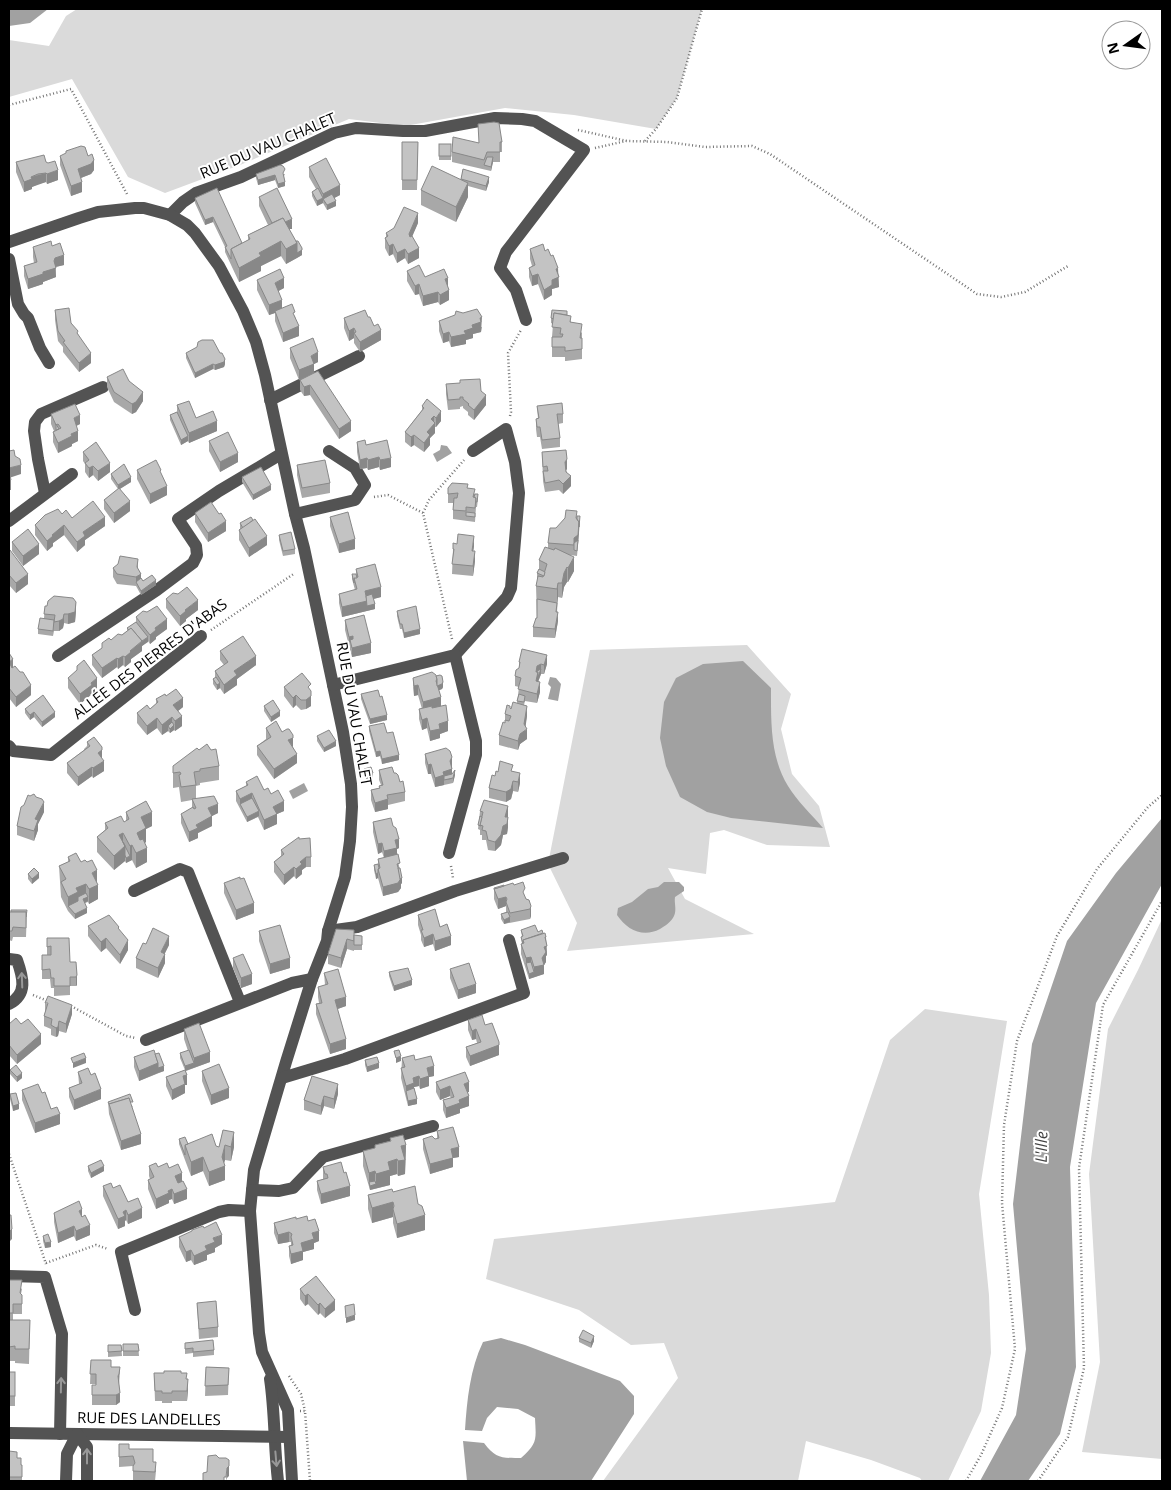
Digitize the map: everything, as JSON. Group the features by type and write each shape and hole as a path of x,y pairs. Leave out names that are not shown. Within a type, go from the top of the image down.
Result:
{"street":[{"name":"RUE DU VAU CHALET","path":"170,215 183,202 196,193 241,176 334,133 356,128 425,131 495,118 522,119 535,122 584,150"},
{"path":"526,320 516,290 500,268 506,252 584,150"},
{"name":"RUE DU VAU CHALET","path":"9,242 89,215 135,208 170,215 187,225 195,233 219,266 243,311 256,342 265,375 343,732 351,784 352,807 345,877 328,931 327,941 312,979 254,1170 250,1211 259,1333 262,1352 288,1410 292,1481"},
{"path":"9,259 18,304 28,318 40,348 49,363"},
{"path":"270,400 359,356"},
{"path":"45,493 35,439 35,422 41,414 103,387"},
{"path":"333,685 455,655 507,597 511,588 519,493 515,462 506,429 473,451"},
{"path":"295,514 355,500 365,485 355,468 329,451"},
{"path":"58,656 157,590 193,563 197,555 196,546 178,519 219,491 282,454"},
{"path":"9,521 72,474"},
{"name":"ALLÉE DES PIERRES D'ABAS","path":"9,746 13,751 50,755 201,636"},
{"path":"449,853 476,755 476,741 455,655"},
{"path":"328,931 357,927 455,892 563,858"},
{"path":"134,891 180,869 188,872 240,1002"},
{"path":"282,1078 345,1059 524,993 509,940"},
{"path":"9,959 17,960 23,976 22,991 16,1000 9,1004"},
{"path":"146,1040 292,982 312,979"},
{"path":"252,1190 293,1188 323,1157 433,1126"},
{"path":"134,1310 121,1252 219,1212 229,1210 250,1211"},
{"path":"9,1276 45,1277 62,1334 60,1434"},
{"name":"RUE DU VAU CHALET","path":"267,1365 273,1406 278,1481"},
{"name":"RUE DES LANDELLES","path":"9,1433 289,1437"},
{"path":"66,1481 67,1454 77,1434 87,1447 87,1481"}],"path":[{"path":"645,142 677,98 702,9"},
{"path":"9,105 71,89 135,208"},
{"path":"572,129 627,141 667,142 705,147 752,146 770,154 977,294 1001,297 1025,292 1068,266"},
{"path":"584,150 627,141"},
{"path":"506,429 511,412 508,353 526,320"},
{"path":"455,655 423,513 430,500 473,451"},
{"path":"355,500 388,495 423,513"},
{"name":"ALLÉE DES PIERRES D'ABAS","path":"201,636 295,573 308,567"},
{"path":"966,1481 981,1456 1002,1408 1015,1349 1002,1203 1004,1125 1017,1041 1057,936 1097,870 1148,807 1162,795"},
{"path":"449,853 455,892"},
{"path":"1038,1481 1068,1437 1084,1368 1079,1168 1103,1005 1162,901"},
{"path":"22,991 52,1002"},
{"path":"67,1005 78,1009 126,1036 146,1040"},
{"path":"9,1154 46,1263 45,1277"},
{"path":"46,1263 96,1245 121,1252"}],"shaded area":[{"path":"77,9 702,9 677,98 656,129 574,115 505,108 405,126 349,119 240,165 165,193 128,177 72,79 9,97 9,40 49,46 66,16"},
{"path":"747,645 791,694 781,729 792,774 819,806 830,847 767,845 724,830 710,833 706,874 668,868 685,899 754,934 567,951 577,923 548,864 590,650"},
{"path":"1162,919 1162,1459 1082,1452 1100,1362 1089,1174 1108,1029"},
{"path":"925,1009 1007,1021 979,1194 989,1295 991,1353 981,1411 948,1481 922,1481 920,1478 871,1460 806,1441 798,1481 603,1481 678,1378 664,1343 631,1345 579,1310 486,1279 494,1239 835,1202 890,1040"}],"water":[{"path":"9,9 48,9 30,23 9,26"},
{"path":"441,445 447,446 452,453 437,462 433,454 440,450"},
{"path":"743,661 771,688 773,739 782,775 796,797 823,828 731,818 707,812 680,797 666,766 660,738 664,702 676,678 703,664"},
{"path":"550,677 556,678 561,684 558,701 548,699 551,687 548,684"},
{"path":"304,783 308,791 293,799 289,791"},
{"name":"L'Ille","path":"1162,818 1162,884 1096,1003 1070,1167 1076,1367 1060,1434 1028,1481 980,1481 1016,1415 1026,1349 1013,1204 1032,1044 1067,941 1116,873"},
{"path":"664,882 679,882 684,887 684,891 675,897 675,914 668,924 654,932 636,931 626,925 617,915 618,908 632,902 648,889 658,887"},
{"path":"501,1338 525,1345 620,1381 634,1396 634,1414 591,1481 467,1481 463,1441 484,1443 496,1455 521,1458 535,1440 535,1418 518,1409 497,1407 487,1418 482,1431 465,1430 470,1385 479,1352 483,1342"}],"building":[{"path":"499,123 502,142 500,142 500,152 487,152 484,160 452,152 453,137 479,143 478,124"},
{"path":"402,142 418,142 417,180 402,180"},
{"path":"439,144 451,144 451,156 439,156"},
{"path":"81,146 85,147 88,156 92,154 94,160 91,164 78,169 82,182 71,186 60,156 66,153 66,151"},
{"path":"44,155 46,162 55,161 58,170 47,174 38,174 24,182 16,162"},
{"path":"487,157 493,157 491,167 484,165"},
{"path":"326,158 340,185 323,194 309,167"},
{"path":"280,165 285,169 283,173 285,182 278,184 275,175 258,180 256,174"},
{"path":"432,166 468,183 456,207 421,190"},
{"path":"463,169 489,177 486,186 461,179"},
{"path":"217,188 242,243 231,249 231,259 213,217 205,220 195,198"},
{"path":"277,188 292,219 285,222 283,218 272,223 259,197"},
{"path":"318,188 323,198 317,201 312,192"},
{"path":"332,194 336,201 327,205 323,199"},
{"path":"404,207 418,213 409,234 419,248 408,254 405,249 397,253 393,244 389,246 385,238 388,236 386,233 394,228"},
{"path":"283,218 297,243 286,249 281,241 259,253 261,256 239,268 231,249 250,239 248,235"},
{"path":"51,241 52,246 60,243 64,255 55,258 56,268 28,279 24,266 37,262 33,247"},
{"path":"296,241 298,241 302,248 297,253 297,243"},
{"path":"543,244 545,251 548,249 551,256 553,255 559,277 552,280 552,285 544,290 538,274 532,276 529,268 535,265 530,249"},
{"path":"419,265 425,277 444,269 448,278 445,279 449,290 440,295 438,292 423,296 419,284 415,286 407,271"},
{"path":"280,269 284,278 275,283 282,300 269,305 257,280"},
{"path":"292,304 295,312 293,313 299,326 283,333 275,311"},
{"path":"69,308 71,323 91,353 79,363 63,342 65,341 58,331 55,310"},
{"path":"477,309 482,317 480,318 481,322 472,325 473,328 464,331 466,334 451,337 449,332 443,334 439,321 455,315 456,311 463,313"},
{"path":"365,310 374,326 378,324 381,330 360,342 354,333 356,332 354,328 349,331 344,318"},
{"path":"552,310 567,311 567,315 554,313 554,319 551,318"},
{"path":"554,313 571,316 570,322 582,324 580,338 582,338 582,349 565,351 565,347 552,347 552,337 562,337 563,334 560,334 561,328 552,327"},
{"path":"313,338 318,352 311,356 314,364 299,370 290,348"},
{"path":"213,340 225,359 224,362 213,364 195,373 186,353 197,347 198,342"},
{"path":"123,369 129,381 143,392 136,402 132,404 114,392 107,377"},
{"path":"318,371 351,421 339,429 310,385 304,387 300,380"},
{"path":"480,379 481,391 486,395 474,410 463,397 448,400 446,384 460,383 460,380"},
{"path":"427,399 441,411 436,418 434,416 431,419 435,423 427,432 430,435 424,443 414,435 411,437 405,432 424,408 422,406"},
{"path":"189,401 196,418 213,411 217,421 189,433 177,405"},
{"path":"562,403 563,414 557,414 560,438 542,440 540,427 537,427 536,419 539,418 537,406"},
{"path":"75,404 80,415 74,418 78,431 58,443 53,432 61,428 58,424 56,425 51,414"},
{"path":"177,412 188,436 181,440 170,415"},
{"path":"228,432 238,453 220,462 209,441"},
{"path":"365,440 366,445 387,440 391,458 380,460 379,457 360,460 357,442"},
{"path":"96,442 110,463 98,471 93,466 89,468 85,463 89,460 83,452"},
{"path":"14,450 15,456 20,459 21,465 9,468 9,451"},
{"path":"566,450 566,472 571,476 563,484 559,480 545,483 543,471 548,471 547,466 543,467 542,452"},
{"path":"156,460 167,486 150,494 137,470"},
{"path":"325,460 330,483 302,488 297,465"},
{"path":"124,464 131,477 118,485 111,474"},
{"path":"261,467 271,485 253,495 242,477"},
{"path":"452,483 468,484 467,488 475,489 473,497 476,498 475,508 466,507 466,511 453,510 454,498 457,498 458,493 448,494 448,488"},
{"path":"119,488 130,501 114,513 104,500"},
{"path":"475,494 478,494 477,502 474,497"},
{"path":"93,501 105,517 83,532 85,536 77,542 64,525 47,541 35,525 45,515 58,509 62,514 66,510 72,518"},
{"path":"211,502 226,521 208,533 195,513"},
{"path":"566,510 577,511 576,518 579,522 578,535 574,538 574,545 548,543 550,528 556,528 565,518"},
{"path":"348,512 355,539 339,544 330,517"},
{"path":"466,512 475,513 475,517 466,516"},
{"path":"251,517 253,520 243,528 240,523"},
{"path":"255,519 267,536 249,548 239,530"},
{"path":"28,529 39,544 23,556 12,542"},
{"path":"291,532 295,549 283,551 279,535"},
{"path":"458,534 474,536 473,566 452,564 453,543 457,544"},
{"path":"578,540 577,551 574,550 574,543"},
{"path":"545,547 554,550 555,548 574,557 564,573 562,583 558,583 557,589 536,586 538,576 543,577 547,564 539,560"},
{"path":"10,550 28,574 16,583 9,575"},
{"path":"120,556 138,559 137,567 141,574 136,577 117,574 113,568 118,564"},
{"path":"375,564 381,587 365,591 367,601 342,607 339,594 357,589 354,578 358,577 356,569"},
{"path":"539,569 545,572 544,576 537,573"},
{"path":"352,574 356,574 357,578 354,578 354,583"},
{"path":"152,575 156,580 141,591 136,582 141,578 143,581"},
{"path":"187,587 198,600 180,616 166,599 173,593 178,594"},
{"path":"372,594 375,604 367,606 366,596"},
{"path":"54,596 73,598 76,602 75,612 64,614 63,619 54,622 55,615 44,614 45,606"},
{"path":"537,599 557,603 556,612 558,612 555,629 533,627 537,618"},
{"path":"157,606 167,619 155,628 156,630 150,635 136,617 143,611 147,612"},
{"path":"416,606 420,629 404,633 397,611"},
{"path":"364,615 371,643 352,648 350,640 353,639 353,636 349,637 345,620"},
{"path":"40,618 54,620 53,631 38,629"},
{"path":"136,622 148,637 142,641 131,628 129,630 127,628"},
{"path":"131,628 142,641 125,657 117,658 102,668 92,655 102,648 102,643 109,638 111,640 118,634 122,635"},
{"path":"243,636 256,656 234,671 237,675 224,685 215,671 228,662 220,651"},
{"path":"522,649 547,655 544,665 537,666 536,681 540,682 537,694 518,689 521,678 515,676 516,670 519,668"},
{"path":"9,653 13,659 9,662"},
{"path":"84,660 97,678 91,683 92,685 80,694 68,678"},
{"path":"9,662 12,668 15,666 20,672 23,672 31,685 16,697 9,688"},
{"path":"432,672 436,675 441,697 423,702 418,685 414,686 413,678"},
{"path":"302,673 311,684 308,687 311,691 311,696 306,700 301,700 296,695 293,698 284,687"},
{"path":"440,675 443,682 437,686 436,676"},
{"path":"216,677 220,683 217,685 213,679"},
{"path":"176,689 183,698 173,705 182,716 175,721 172,717 162,725 157,718 147,726 137,713 147,705 150,709 158,702 156,699 165,694 166,696"},
{"path":"378,690 380,697 382,696 387,715 370,719 361,694"},
{"path":"519,694 525,696 524,702 517,701"},
{"path":"43,695 55,712 42,722 34,712 30,715 25,709"},
{"path":"273,700 280,711 271,717 264,706"},
{"path":"513,702 527,706 524,724 527,729 520,734 518,741 499,735 503,722 505,723 505,720 509,721 511,716 505,714 507,705 511,709"},
{"path":"446,705 448,721 439,724 440,729 430,731 427,718 422,720 419,709"},
{"path":"276,721 282,732 289,729 293,735 293,738 288,740 297,754 274,769 257,746 271,737 266,728"},
{"path":"172,722 174,725 170,729 168,726"},
{"path":"384,723 387,733 393,732 399,755 382,759 380,751 376,752 369,726"},
{"path":"329,730 336,741 324,748 317,736"},
{"path":"94,737 102,747 102,750 98,753 104,761 78,777 67,763 90,746 87,742"},
{"path":"207,744 211,750 216,749 219,766 200,769 200,771 194,772 196,785 181,787 179,775 181,774 180,772 173,773 173,766 197,748 199,750"},
{"path":"446,748 450,751 452,757 450,761 452,769 443,772 444,775 435,778 431,764 428,765 425,754"},
{"path":"500,761 513,765 511,771 520,773 518,782 513,781 511,789 506,792 489,788 492,775 495,776 496,771 498,772"},
{"path":"371,767 373,773 366,775 364,769"},
{"path":"392,767 394,773 398,775 400,782 403,781 405,792 387,795 388,799 375,803 371,790 380,788 379,786 383,785 379,770"},
{"path":"455,770 453,778 444,780 444,776 452,774"},
{"path":"257,776 264,790 268,788 271,794 278,790 284,801 273,807 277,814 264,820 252,793 240,799 236,791 248,785 246,782"},
{"path":"34,794 44,802 35,819 38,820 34,831 17,826 21,807 24,805 28,795"},
{"path":"214,796 218,804 208,808 212,816 196,825 198,828 189,832 181,814 193,807 194,809 196,808 192,799"},
{"path":"252,798 259,811 247,817 240,804"},
{"path":"484,800 508,806 505,817 508,817 507,824 503,826 501,835 495,842 488,840 486,831 482,830 483,826 480,825 483,812 480,811"},
{"path":"146,801 152,812 141,817 146,828 137,833 140,840 143,839 147,848 136,853 123,833 119,835 125,846 114,856 97,837 108,828 105,823 121,816 124,822 129,819 126,812"},
{"path":"480,816 482,817 481,826 478,825"},
{"path":"391,818 399,839 395,840 397,848 384,851 382,843 378,844 373,822"},
{"path":"299,837 299,839 310,838 311,857 306,857 296,869 294,867 284,875 274,862 284,854 281,850"},
{"path":"125,846 130,856 126,858 125,855"},
{"path":"76,853 81,862 92,860 97,870 92,873 98,885 89,889 86,884 76,888 78,892 68,897 61,882 66,879 59,866 70,861 68,857"},
{"path":"398,854 400,863 397,864 401,878 398,883 383,887 378,869 380,868 378,859"},
{"path":"378,864 378,873 376,874 374,865"},
{"path":"34,868 39,873 32,879 28,874"},
{"path":"398,868 400,868 402,878 400,879"},
{"path":"240,877 240,879 244,878 254,903 236,910 224,883"},
{"path":"523,882 525,888 523,892 526,899 529,900 530,909 510,913 506,897 498,899 494,889"},
{"path":"86,893 88,897 83,899 87,908 75,914 68,906 78,901 78,897"},
{"path":"435,909 440,927 447,924 451,936 435,941 433,934 424,938 418,915"},
{"path":"11,910 27,910 26,917 26,912 11,912"},
{"path":"9,912 26,912 26,928 13,927 12,931 9,931"},
{"path":"508,912 510,917 504,920 501,914"},
{"path":"109,915 128,940 120,955 106,938 101,942 88,926"},
{"path":"280,925 290,958 270,964 259,931"},
{"path":"535,925 538,932 542,930 543,933 523,940 523,944 521,930"},
{"path":"153,928 169,936 161,952 165,954 158,968 136,958 143,943 146,944"},
{"path":"336,929 354,930 354,941 347,939 341,958 328,954"},
{"path":"545,933 547,946 544,947 546,952 542,958 544,965 534,967 531,957 526,958 521,944 524,943 523,940"},
{"path":"354,935 362,936 362,945 354,945"},
{"path":"47,938 69,938 70,962 76,962 77,975 76,977 70,977 70,986 54,986 54,978 51,978 50,969 42,970 42,955 51,955 51,946 47,947"},
{"path":"243,954 252,974 241,978 233,958"},
{"path":"531,962 534,972 529,974 526,963"},
{"path":"469,963 476,984 458,990 450,969"},
{"path":"408,968 412,980 394,986 389,972"},
{"path":"338,969 346,997 335,1000 346,1039 330,1044 316,1004 322,1003 318,987 328,984 324,973"},
{"path":"48,996 72,1005 66,1024 59,1021 56,1028 51,1025 52,1019 44,1016 48,1003 45,1003"},
{"path":"482,1015 485,1025 492,1023 499,1045 470,1056 466,1047 481,1042 476,1029 472,1031 468,1020"},
{"path":"16,1018 21,1024 28,1019 41,1034 17,1055 9,1045 9,1024"},
{"path":"199,1023 210,1052 194,1058 184,1029"},
{"path":"154,1050 158,1063 139,1071 134,1057"},
{"path":"189,1050 194,1063 185,1066 180,1053"},
{"path":"399,1050 401,1056 396,1058 394,1051"},
{"path":"84,1053 86,1058 73,1063 71,1058"},
{"path":"159,1053 164,1066 158,1068 155,1054"},
{"path":"414,1055 415,1060 431,1056 434,1066 427,1068 429,1076 420,1079 419,1076 413,1078 414,1083 406,1086 401,1068 405,1067 402,1058"},
{"path":"377,1057 379,1063 367,1067 365,1060"},
{"path":"219,1064 229,1088 211,1095 202,1071"},
{"path":"16,1065 22,1073 17,1077 10,1070"},
{"path":"88,1068 91,1075 95,1073 101,1089 74,1100 69,1088 82,1083 78,1072"},
{"path":"185,1070 187,1075 183,1076 185,1084 172,1090 166,1077"},
{"path":"465,1072 469,1082 464,1084 469,1096 459,1100 460,1103 446,1108 443,1100 454,1097 450,1086 440,1090 436,1082"},
{"path":"312,1076 338,1084 334,1099 324,1096 321,1106 304,1100"},
{"path":"38,1084 42,1093 45,1092 51,1109 57,1107 60,1114 35,1123 22,1090"},
{"path":"414,1088 417,1099 408,1101 406,1091"},
{"path":"16,1093 19,1104 13,1106 10,1094"},
{"path":"130,1094 133,1102 130,1102 129,1098 109,1104 108,1102"},
{"path":"129,1098 141,1134 121,1141 109,1104"},
{"path":"453,1127 459,1147 451,1149 453,1158 430,1164 423,1139 432,1136 435,1139 439,1138 437,1131"},
{"path":"223,1130 234,1132 231,1147 225,1145 222,1157 225,1166 209,1172 203,1157 191,1162 185,1145 212,1134 216,1146 219,1147"},
{"path":"403,1135 406,1145 401,1146 405,1160 398,1161 397,1159 388,1162 390,1170 376,1174 375,1171 369,1173 363,1151 375,1148 375,1145 391,1141 390,1138"},
{"path":"185,1137 188,1144 185,1145 185,1155 179,1139"},
{"path":"101,1160 104,1166 91,1173 88,1166"},
{"path":"341,1162 350,1186 321,1194 317,1181 328,1178 323,1167"},
{"path":"156,1163 158,1167 167,1163 169,1168 178,1164 182,1173 175,1176 178,1183 183,1181 187,1189 174,1194 172,1189 168,1191 169,1193 156,1199 148,1180 154,1177 149,1166"},
{"path":"375,1181 376,1184 370,1186 369,1182"},
{"path":"111,1183 113,1188 120,1185 128,1202 138,1198 142,1208 128,1215 126,1210 123,1212 125,1216 118,1219 103,1186"},
{"path":"415,1186 418,1204 422,1206 425,1215 397,1224 393,1202 372,1208 368,1195 392,1189 393,1192"},
{"path":"79,1201 82,1209 79,1211 82,1217 85,1215 90,1225 76,1231 74,1226 58,1233 54,1213"},
{"path":"9,1215 11,1215 12,1229 9,1232"},
{"path":"307,1216 308,1221 315,1219 319,1231 312,1233 314,1239 301,1243 303,1251 291,1254 289,1246 293,1245 292,1234 289,1232 278,1235 274,1223"},
{"path":"216,1222 222,1235 213,1238 215,1242 205,1246 207,1250 194,1256 191,1250 186,1252 179,1237 192,1230 203,1226 204,1228"},
{"path":"48,1234 51,1242 45,1243 43,1236"},
{"path":"316,1276 335,1300 325,1309 320,1303 318,1305 308,1294 305,1296 300,1289"},
{"path":"9,1280 22,1280 20,1293 22,1295 22,1304 13,1304 13,1313 9,1313"},
{"path":"216,1301 218,1327 199,1329 197,1303"},
{"path":"354,1304 355,1315 346,1318 345,1306"},
{"path":"9,1320 30,1320 29,1349 15,1349 15,1346 9,1347"},
{"path":"583,1330 594,1336 591,1343 579,1338"},
{"path":"213,1340 214,1350 193,1352 193,1348 185,1349 185,1343"},
{"path":"123,1344 138,1344 139,1351 123,1351"},
{"path":"108,1345 121,1345 122,1351 108,1352"},
{"path":"91,1360 111,1360 111,1367 120,1367 118,1376 120,1393 116,1395 92,1395 92,1385 96,1385 96,1374 90,1374"},
{"path":"206,1367 229,1368 228,1385 205,1386"},
{"path":"164,1371 187,1373 187,1391 162,1393 162,1391 155,1391 154,1373 164,1373"},
{"path":"9,1372 15,1372 15,1396 9,1396"},
{"path":"119,1444 129,1444 129,1449 153,1449 153,1462 156,1462 155,1472 133,1471 135,1463 133,1456 119,1457"},
{"path":"9,1451 17,1452 17,1458 21,1458 22,1477 9,1477"},
{"path":"216,1455 219,1458 229,1460 224,1481 203,1481 203,1473 207,1472 208,1456"}]}
